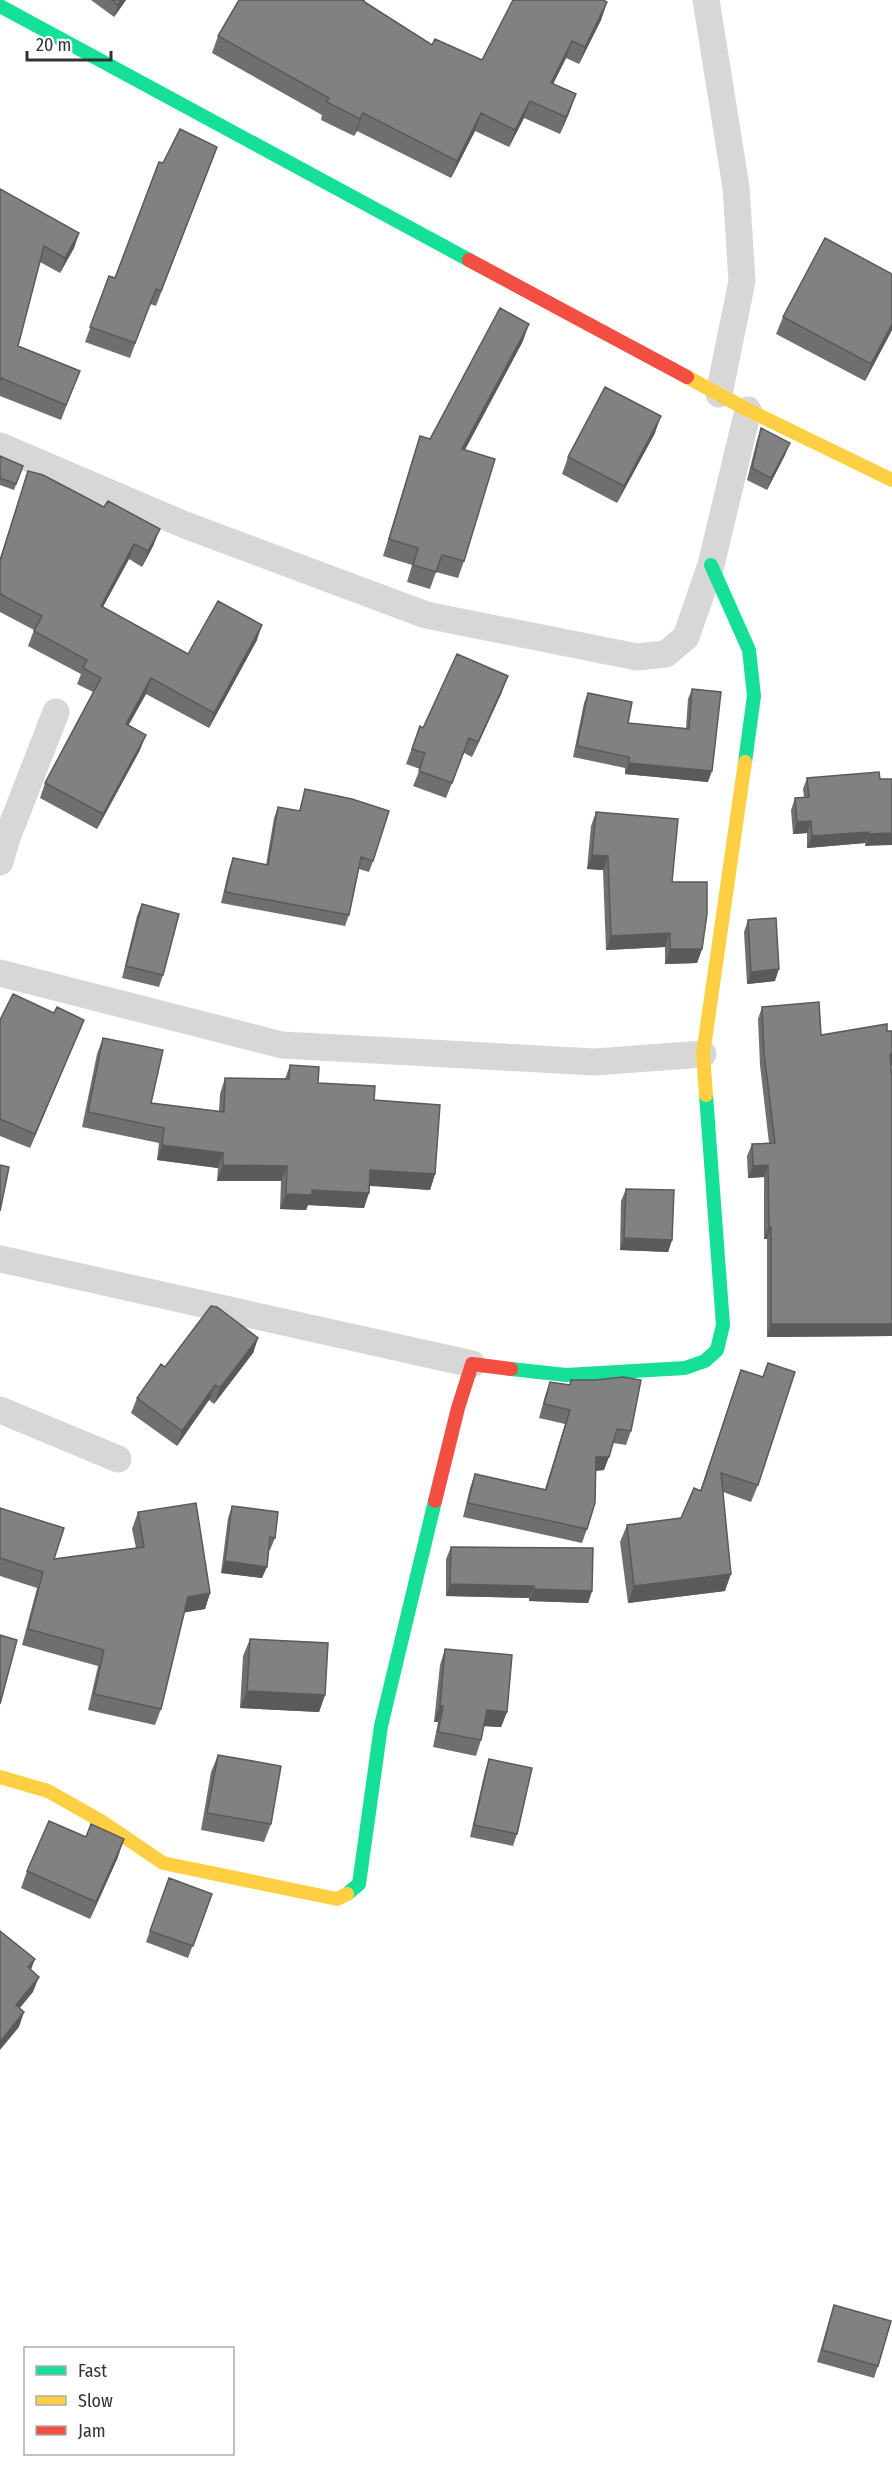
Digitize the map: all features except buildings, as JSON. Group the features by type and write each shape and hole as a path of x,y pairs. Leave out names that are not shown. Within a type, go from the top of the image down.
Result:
{"street":[{"path":"706,0 735,187 742,281 719,394"},
{"path":"0,6 748,410 892,480"},
{"path":"0,446 185,525 426,615 637,657 666,654 686,637 711,565 748,410"},
{"path":"0,1259 472,1364 566,1375 685,1368 705,1361 717,1350 723,1325 703,1054 754,696 749,650 711,565"},
{"path":"0,862 7,838 56,712"},
{"path":"0,973 282,1045 595,1062 703,1054"},
{"path":"0,1777 48,1791 101,1821 163,1863 337,1899 350,1893 358,1884 381,1726 456,1419 472,1364"},
{"path":"0,1410 118,1459"}],"traffic: fast":[{"path":"0,6 469,260"},
{"path":"711,565 749,650 754,696 745,762"},
{"path":"511,1369 566,1375 685,1368 705,1361 717,1350 723,1325 706,1095"},
{"path":"347,1894 359,1884 381,1726 435,1501"}],"traffic: slow":[{"path":"687,377 748,410 892,480"},
{"path":"706,1095 703,1054 745,762"},
{"path":"0,1777 48,1791 101,1821 163,1863 337,1899 347,1894"}],"traffic: jam":[{"path":"469,260 687,377"},
{"path":"435,1501 458,1408 472,1364 511,1369"}]}
